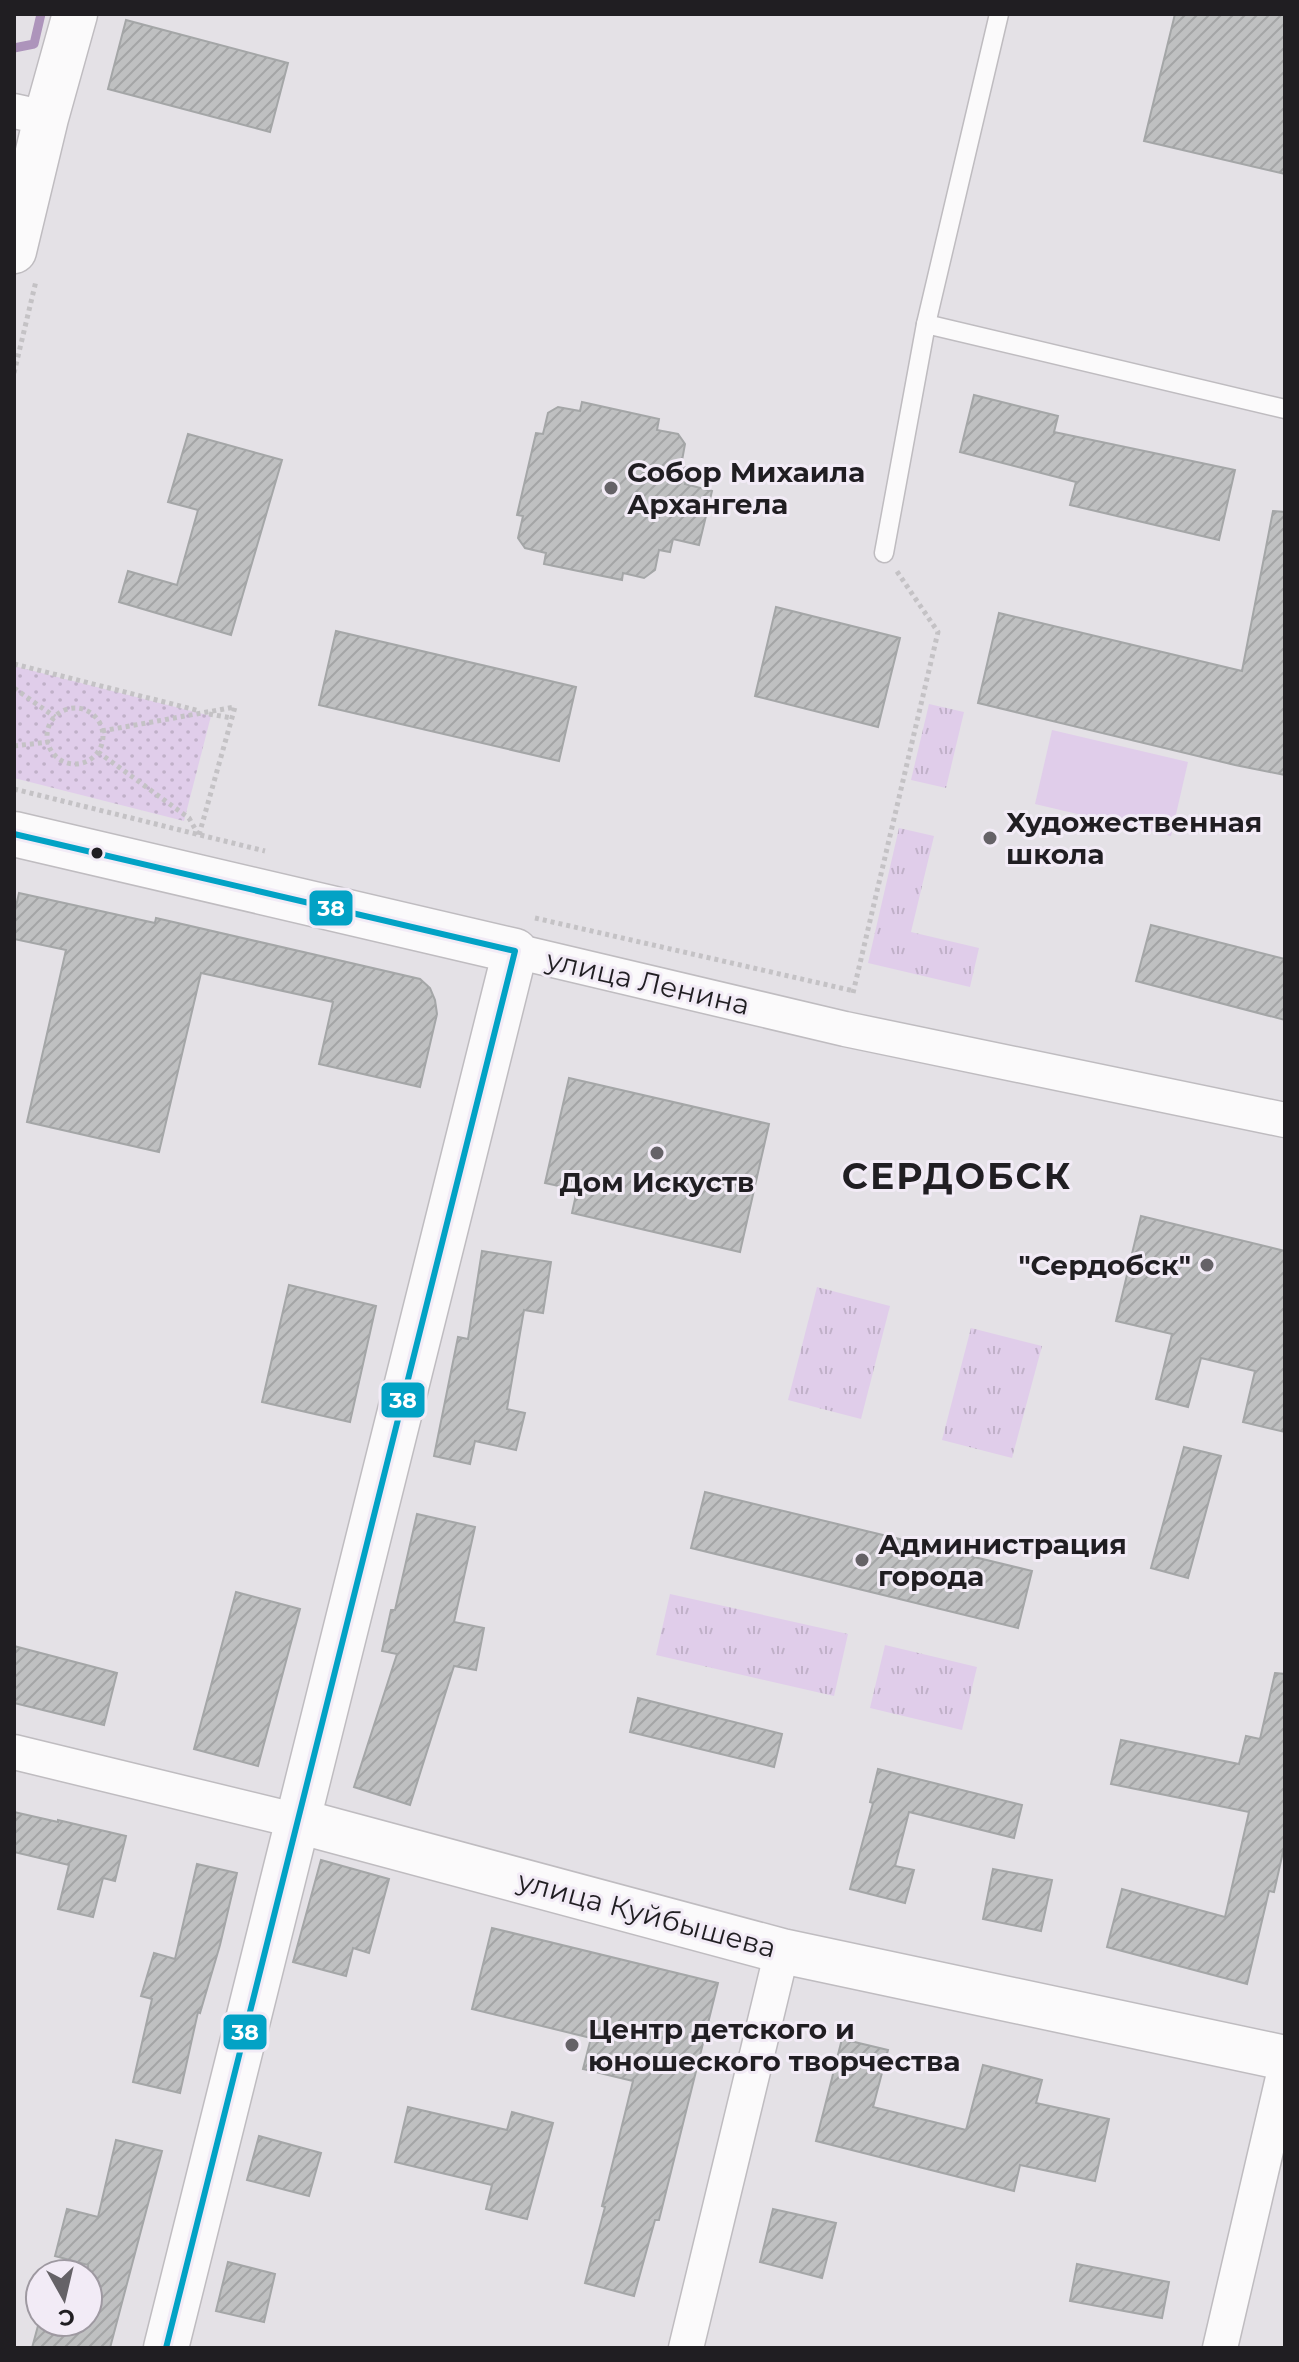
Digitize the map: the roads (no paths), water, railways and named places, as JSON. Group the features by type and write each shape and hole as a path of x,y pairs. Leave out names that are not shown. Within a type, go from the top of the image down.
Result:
{"street":[{"path":"14,251 30,115 75,14"},
{"name":"улица Ленина","path":"14,834 845,1029 1285,1120"},
{"path":"166,2348 515,951"},
{"name":"улица Куйбышева","path":"14,1752 298,1821 782,1951 1285,2058"},
{"path":"686,2348 782,1951"},
{"path":"1220,2348 1285,2069"}],"lane":[{"path":"884,553 926,324 999,14"},
{"path":"926,324 1285,409"}],"waterway":[{"path":"14,48 34,44 41,14"}],"place":[{"name":"Собор Михаила Архангела","path":"611,488"},
{"name":"Художественная школа","path":"990,838"},
{"name":"Дом Искуств","path":"657,1153"},
{"name":"\"Сердобск\"","path":"1207,1265"},
{"name":"Администрация города","path":"862,1560"},
{"name":"Центр детского и юношеского творчества","path":"572,2045"}],"district":[{"name":"СЕРДОБСК","path":"957,1176"}]}
